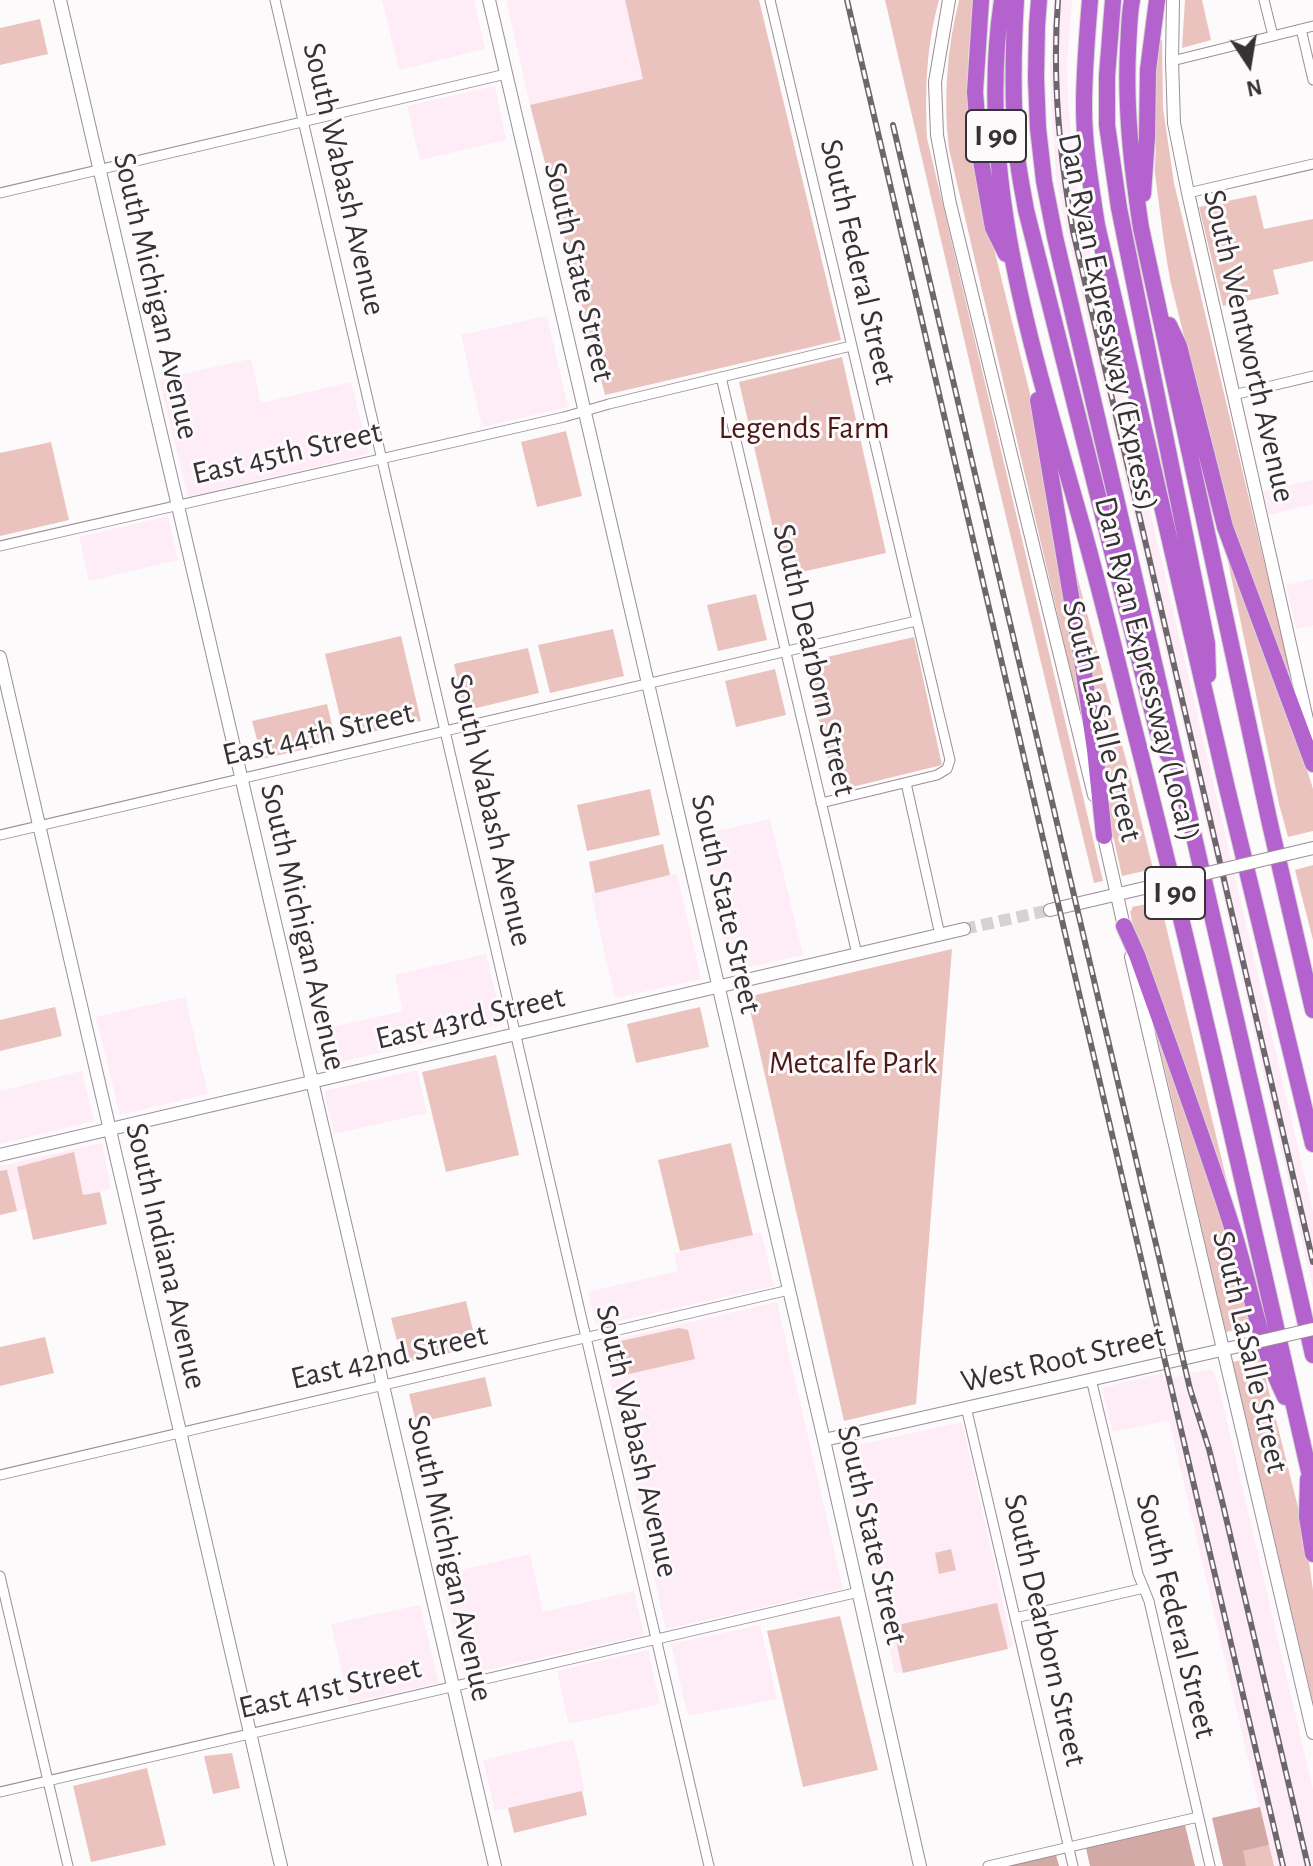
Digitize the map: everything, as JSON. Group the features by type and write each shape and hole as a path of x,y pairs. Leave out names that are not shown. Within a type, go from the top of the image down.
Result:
{"highway":[{"path":"981,0 975,92 980,155 993,228 1014,271"},
{"name":"Dan Ryan Expressway (Local)","path":"1002,0 995,73 996,131 1014,271 1159,824 1313,1489"},
{"path":"1016,0 1015,116 1017,156 1026,210 1158,734 1182,788"},
{"name":"Dan Ryan Expressway (Express)","path":"1039,0 1038,128 1055,237 1313,1355"},
{"name":"Dan Ryan Expressway (Express)","path":"1090,0 1084,109 1097,225 1313,1144"},
{"path":"1113,0 1107,125 1119,208 1207,643 1210,713"},
{"path":"1132,0 1127,66 1128,118 1141,228 1313,1010"},
{"path":"1141,228 1148,70 1157,0"},
{"path":"1157,300 1179,346 1229,539 1313,764"},
{"path":"1037,366 1039,408 1084,673 1104,836"},
{"path":"1124,926 1224,1200 1273,1372 1298,1423"},
{"path":"1308,1469 1307,1517 1313,1554"}],"street":[{"name":"South Michigan Avenue","path":"60,0 495,1866"},
{"name":"South Wabash Avenue","path":"275,0 709,1866"},
{"name":"South State Street","path":"489,0 920,1866"},
{"name":"South Federal Street","path":"770,0 950,760 947,769 937,775 906,783"},
{"name":"South LaSalle Street","path":"949,0 935,82 937,135 950,204 1104,836 1313,1733"},
{"name":"South Wentworth Avenue","path":"1173,0 1174,123 1233,395 1306,690 1313,746"},
{"path":"1264,0 1273,36"},
{"path":"1172,61 1313,26"},
{"path":"1301,29 1313,80"},
{"path":"0,193 506,74"},
{"path":"1188,193 1313,164"},
{"name":"East 45th Street","path":"0,546 585,411 851,346"},
{"path":"1233,395 1313,376"},
{"name":"South Dearborn Street","path":"721,377 857,954"},
{"name":"East 44th Street","path":"0,835 916,621"},
{"name":"South Indiana Avenue","path":"0,657 281,1866"},
{"path":"821,803 906,783 940,935"},
{"path":"1050,910 1313,848"},
{"name":"East 43rd Street","path":"0,1155 964,929"},
{"name":"East 42nd Street","path":"0,1475 789,1290"},
{"name":"West Root Street","path":"824,1440 1313,1329"},
{"name":"South Federal Street","path":"1091,1379 1138,1574 1149,1601 1210,1866"},
{"name":"South Dearborn Street","path":"966,1407 1073,1866"},
{"path":"0,1576 68,1866"},
{"path":"1015,1618 1144,1588"},
{"name":"East 41st Street","path":"0,1792 859,1592"},
{"path":"988,1866 1198,1817"}],"shaded area":[{"path":"382,0 474,0 485,49 399,70"},
{"path":"506,0 625,0 644,79 530,105"},
{"path":"1054,0 1072,0 1067,64 1068,102 1085,231 1313,1212 1313,1289 1066,228 1056,176 1052,119 1050,65"},
{"path":"495,86 506,140 420,160 407,106"},
{"path":"547,316 568,407 482,427 461,335"},
{"path":"251,359 261,403 351,382 369,454 188,497 159,379"},
{"path":"1313,480 1313,504 1269,515 1263,491"},
{"path":"168,516 178,560 89,581 79,537"},
{"path":"1313,579 1313,625 1296,629 1286,585"},
{"path":"770,819 803,955 731,971 700,835"},
{"path":"677,874 701,979 615,998 591,893"},
{"path":"486,954 503,1024 323,1066 315,1031 403,1011 395,975"},
{"path":"185,997 208,1094 120,1115 96,1017"},
{"path":"417,1070 427,1113 334,1134 324,1091"},
{"path":"82,1071 94,1121 0,1144 0,1091"},
{"path":"102,1143 111,1189 0,1215 0,1166"},
{"path":"761,1232 774,1286 600,1325 595,1321 588,1292 678,1271 674,1253"},
{"path":"777,1302 843,1589 666,1629 601,1343"},
{"path":"1207,1370 1214,1373 1218,1383 1313,1790 1313,1866 1223,1866 1212,1818 1259,1806 1169,1420 1113,1432 1102,1388 1162,1373 1164,1380"},
{"path":"962,1422 1013,1647 895,1674 844,1448"},
{"path":"530,1554 543,1612 634,1591 644,1635 464,1675 440,1575"},
{"path":"420,1605 439,1683 349,1703 331,1624"},
{"path":"760,1625 777,1699 688,1716 671,1644"},
{"path":"648,1650 660,1704 569,1724 557,1671"},
{"path":"573,1739 585,1791 495,1811 483,1760"},
{"path":"1260,1807 1269,1845 1243,1851 1246,1866 1223,1866 1212,1818"},
{"path":"1185,1825 1195,1866 1090,1866 1086,1848"},
{"path":"1056,1855 1059,1866 1007,1866"}],"green space":[{"path":"625,0 759,0 841,340 605,395 530,105 643,79"},
{"path":"885,0 939,0 927,69 927,138 1103,881 1094,883"},
{"path":"959,0 973,0 968,60 975,172 1030,394 1077,672 1081,715 949,149 947,74"},
{"path":"1185,0 1202,0 1211,40 1182,48"},
{"path":"40,19 48,54 0,65 0,28"},
{"path":"1157,39 1162,40 1163,108 1174,183 1290,671 1285,672 1235,541 1171,284 1155,174"},
{"path":"1256,195 1264,229 1313,219 1313,261 1273,270 1279,294 1223,306 1199,207"},
{"name":"Legends Farm","path":"842,357 886,553 784,576 739,382"},
{"path":"566,431 582,496 537,507 521,442"},
{"path":"51,442 69,520 0,536 0,453"},
{"path":"1072,557 1153,869 1122,876 1112,831"},
{"path":"1227,557 1308,773 1313,789 1313,831 1288,837"},
{"path":"756,594 767,640 718,651 707,605"},
{"path":"613,629 624,676 550,693 538,645"},
{"path":"401,636 421,721 345,738 325,654"},
{"path":"914,637 942,765 836,791 805,662"},
{"path":"528,648 539,693 464,711 454,664"},
{"path":"775,669 786,715 736,727 725,681"},
{"path":"327,704 336,742 262,759 252,721"},
{"path":"650,789 660,835 587,851 577,805"},
{"path":"663,844 670,875 595,893 589,862"},
{"path":"1313,865 1313,940 1295,870"},
{"path":"1160,901 1228,1186 1225,1187 1132,921 1132,907"},
{"name":"Metcalfe Park","path":"952,949 916,1404 844,1421 747,997"},
{"path":"55,1007 62,1036 0,1051 0,1020"},
{"path":"700,1007 709,1047 636,1063 627,1024"},
{"path":"1153,1018 1227,1231 1253,1326 1226,1332"},
{"path":"496,1055 519,1155 446,1172 422,1072"},
{"path":"731,1143 753,1235 680,1251 658,1160"},
{"path":"74,1152 83,1195 100,1192 107,1224 33,1240 17,1167"},
{"path":"7,1170 17,1211 0,1215 0,1171"},
{"path":"466,1301 477,1347 403,1363 391,1318"},
{"path":"679,1328 688,1330 695,1359 620,1376 612,1343"},
{"path":"45,1337 54,1373 0,1386 0,1347"},
{"path":"1260,1356 1309,1562 1313,1590 1313,1702 1233,1362"},
{"path":"485,1377 492,1406 416,1423 409,1394"},
{"path":"951,1549 956,1570 939,1574 935,1553"},
{"path":"997,1603 1008,1649 903,1673 893,1626"},
{"path":"840,1616 878,1770 803,1787 767,1631"},
{"path":"232,1753 240,1788 213,1794 204,1756"},
{"path":"147,1768 166,1845 91,1862 73,1786"},
{"path":"582,1791 587,1815 514,1833 508,1808"},
{"path":"1269,1845 1274,1866 1246,1866 1242,1851"}],"tunnel":[{"path":"964,929 1050,910"}],"railway":[{"path":"847,0 1283,1866"},
{"path":"1058,0 1058,116 1073,231 1313,1262"},
{"path":"893,125 1190,1389 1223,1505 1308,1866"}]}
